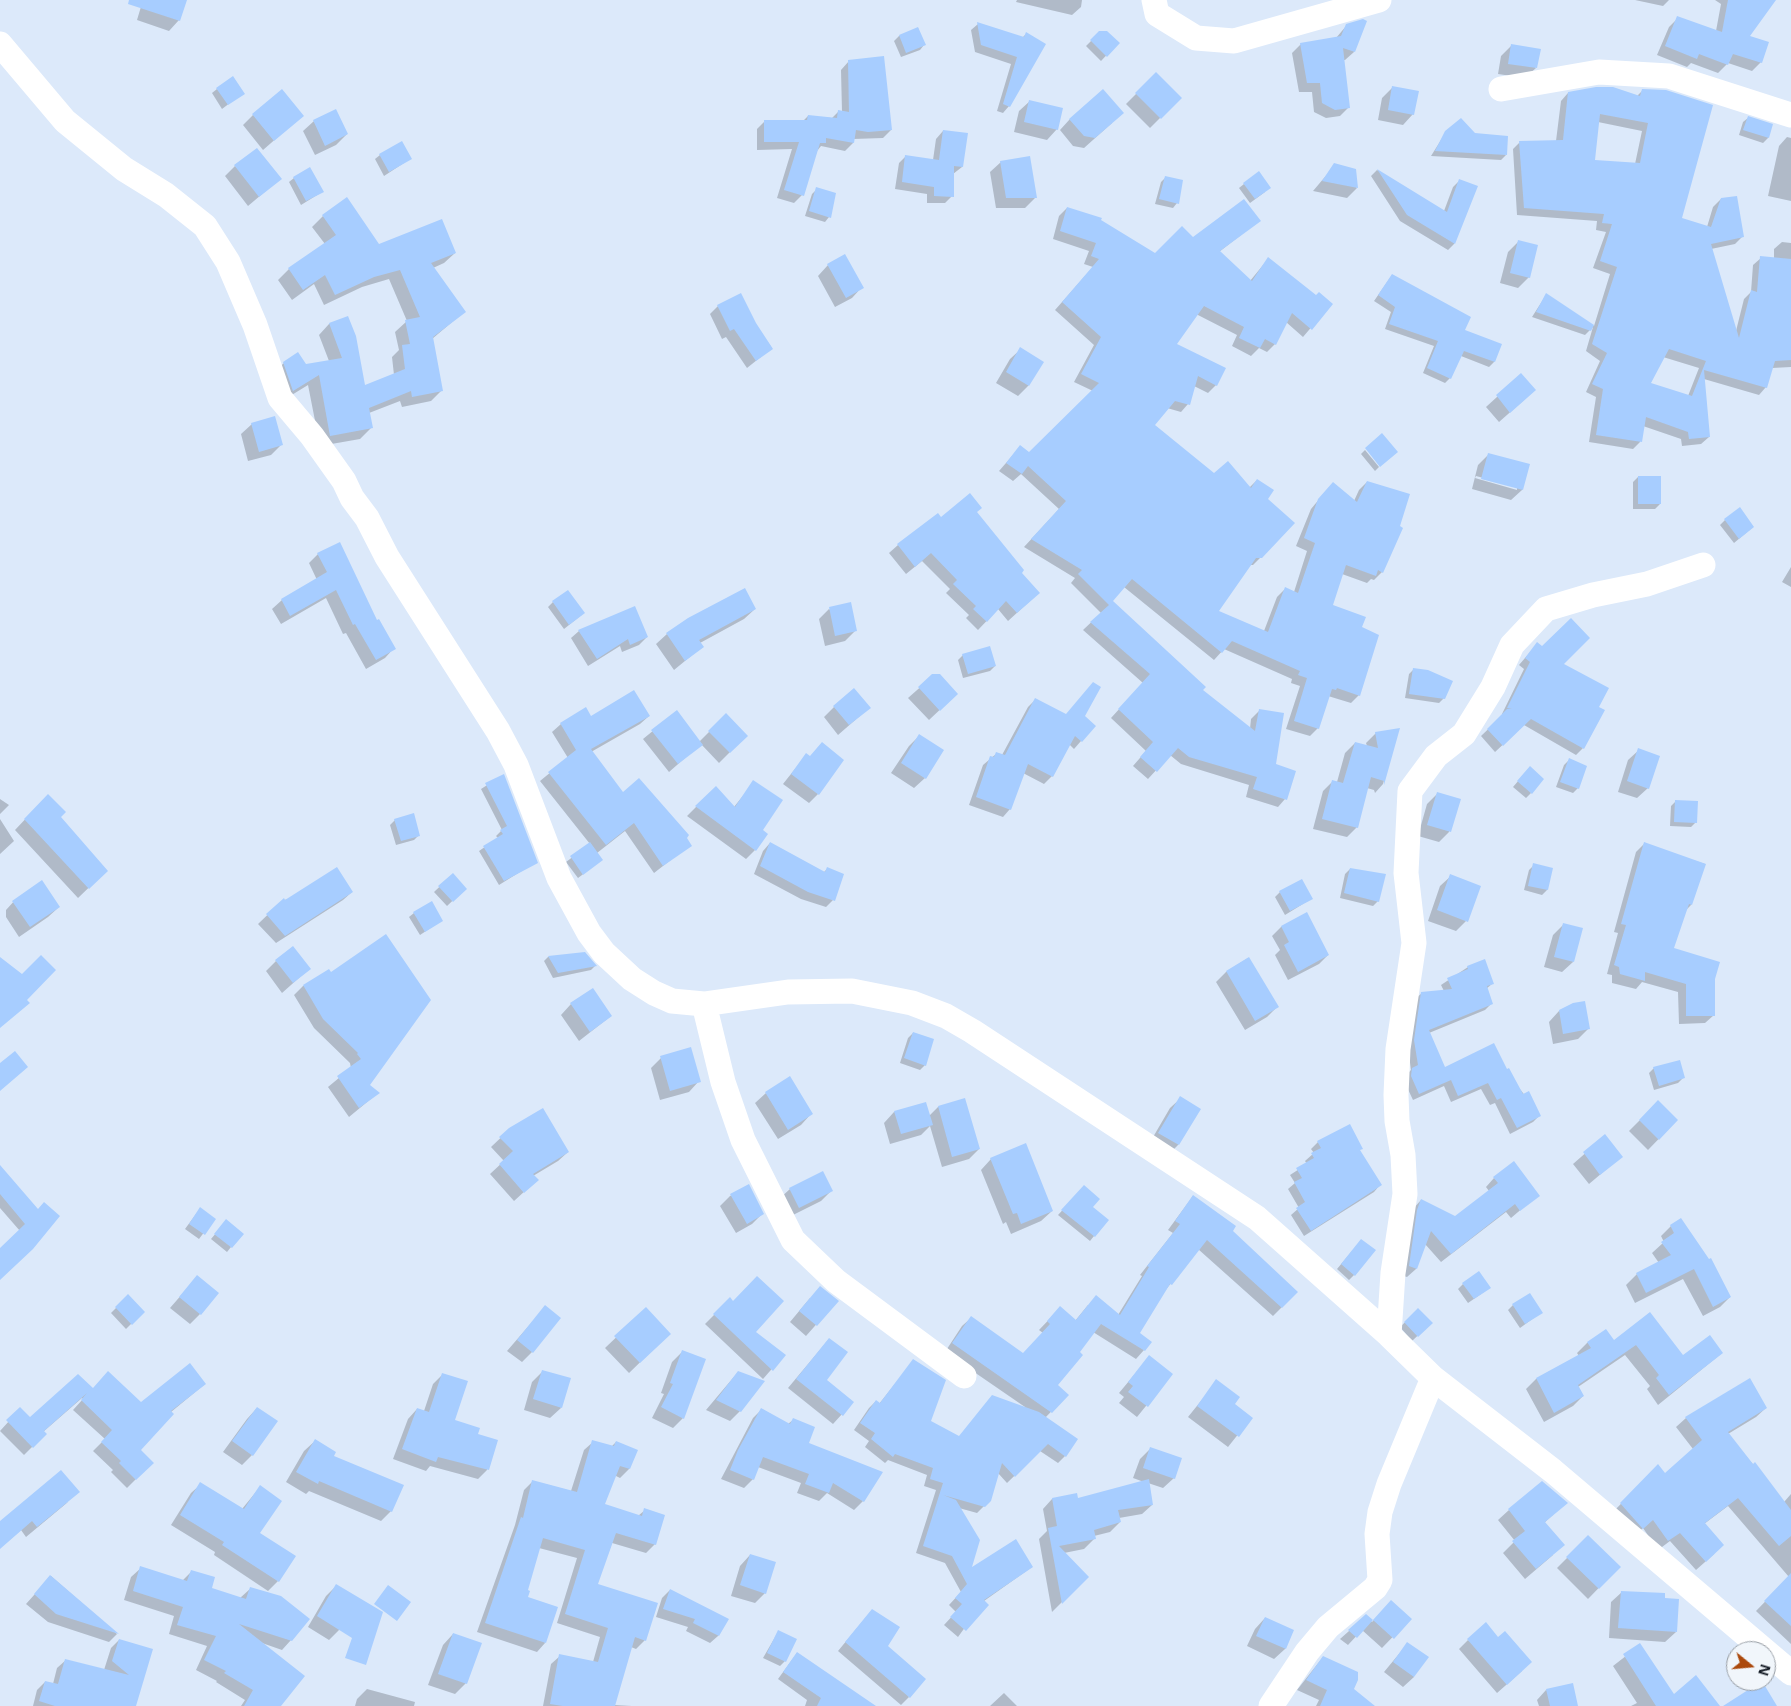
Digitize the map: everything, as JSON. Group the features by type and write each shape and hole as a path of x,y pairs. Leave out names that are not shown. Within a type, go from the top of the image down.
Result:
{"street":[{"path":"1154,0 1157,14 1196,38 1234,41 1379,0"},
{"path":"0,44 65,121 124,169 166,195 205,226 228,262 256,325 280,398 344,481 352,498 367,518 388,557 493,723 516,765 559,878 588,933 632,979 654,993 672,1001 704,1004 788,992 852,991 912,1002 946,1016 972,1031 1257,1218 1389,1335 1433,1378 1553,1471 1791,1673"},
{"path":"1500,89 1599,72 1669,76 1791,115"},
{"path":"1389,1335 1393,1273 1405,1194 1405,1170 1397,1120 1396,1095 1398,1049 1414,943 1406,873 1410,791 1436,756 1464,734 1493,687 1512,645 1546,609 1593,595 1647,584 1703,565"},
{"path":"704,1004 723,1082 743,1140 793,1240 836,1281 964,1376"},
{"path":"1271,1706 1307,1652 1328,1627 1375,1588 1380,1580 1377,1534 1380,1512 1389,1484 1433,1378"}],"building":[{"path":"129,0 187,0 180,21 128,4"},
{"path":"1728,0 1776,0 1750,36 1769,42 1762,63 1733,54 1728,65 1699,54 1697,59 1665,46 1677,16 1722,32"},
{"path":"1363,19 1367,21 1355,52 1343,48 1350,108 1335,110 1322,103 1320,83 1307,83 1300,43 1341,36 1346,24"},
{"path":"977,22 1024,37 1026,32 1046,44 1010,107 1003,104 1017,57 981,45"},
{"path":"918,27 926,45 906,53 899,35"},
{"path":"1099,31 1107,31 1120,43 1107,57 1090,40"},
{"path":"1511,44 1541,49 1537,68 1508,64"},
{"path":"884,56 892,130 868,132 856,130 854,143 826,138 826,143 820,143 804,196 784,190 799,142 764,142 764,120 807,120 808,115 837,118 838,110 849,112 848,60"},
{"path":"1156,72 1182,98 1161,119 1135,93"},
{"path":"233,76 245,94 228,105 216,88"},
{"path":"1392,86 1419,91 1414,115 1388,110"},
{"path":"1596,87 1613,87 1640,96 1642,89 1666,90 1713,105 1682,218 1711,227 1721,198 1737,196 1744,237 1711,244 1739,338 1751,290 1757,292 1760,256 1791,259 1791,360 1775,361 1767,388 1704,370 1710,437 1689,439 1688,432 1646,417 1642,442 1596,435 1603,389 1592,384 1607,353 1592,344 1617,267 1600,261 1612,224 1602,223 1604,214 1524,208 1519,141 1563,140 1568,92","holes":["1600,114 1648,123 1640,163 1595,160","1669,349 1706,361 1692,396 1651,383"]},
{"path":"282,89 304,116 274,141 252,114"},
{"path":"1103,89 1124,113 1095,138 1084,136 1069,119"},
{"path":"1029,100 1063,108 1058,130 1024,122"},
{"path":"336,109 348,134 325,146 313,120"},
{"path":"1748,116 1773,124 1769,138 1743,130"},
{"path":"1461,118 1475,133 1508,136 1507,155 1435,151 1445,131"},
{"path":"943,130 968,133 963,167 954,166 954,197 934,196 934,187 902,182 905,155 939,160"},
{"path":"402,141 412,159 389,172 379,154"},
{"path":"257,148 282,179 259,197 234,165"},
{"path":"1030,156 1037,198 1006,198 1000,161"},
{"path":"1334,163 1356,169 1358,188 1322,181"},
{"path":"310,167 324,192 306,201 293,177"},
{"path":"1377,169 1447,212 1459,179 1478,186 1455,244 1407,215"},
{"path":"1259,171 1271,188 1255,199 1243,183"},
{"path":"1165,176 1183,180 1179,204 1159,199"},
{"path":"816,187 836,193 831,218 809,211"},
{"path":"347,197 379,244 442,219 456,253 431,263 466,312 433,337 443,391 412,397 411,391 369,408 373,428 330,436 319,375 293,391 283,362 298,352 306,364 342,358 329,323 348,316 356,336 365,385 405,369 402,345 410,344 405,320 420,317 400,270 374,277 335,295 325,275 303,290 288,268 336,235 322,215"},
{"path":"1244,199 1261,221 1220,251 1252,281 1268,257 1316,295 1319,292 1333,304 1312,330 1292,313 1276,345 1265,339 1260,348 1239,338 1244,327 1204,306 1177,344 1226,368 1217,386 1198,376 1190,405 1175,401 1155,425 1214,473 1228,461 1251,488 1257,479 1274,490 1268,499 1295,523 1262,558 1256,558 1219,611 1268,632 1285,587 1298,593 1315,543 1304,538 1318,499 1333,482 1357,502 1367,481 1410,494 1400,526 1403,528 1383,573 1378,570 1376,576 1346,565 1333,605 1366,617 1362,627 1379,635 1360,696 1337,688 1336,690 1332,689 1319,729 1294,721 1307,678 1298,675 1300,671 1232,641 1222,653 1132,579 1113,601 1206,687 1203,690 1255,731 1259,709 1284,713 1276,764 1296,771 1287,800 1253,789 1257,777 1189,757 1178,748 1157,772 1140,757 1153,742 1118,709 1150,674 1090,622 1109,605 1078,574 1082,570 1031,539 1066,501 1028,466 1022,474 1006,463 1020,445 1029,452 1099,383 1081,374 1101,337 1062,302 1099,259 1091,256 1096,243 1060,231 1067,207 1102,218 1101,220 1155,253 1182,226 1193,237"},
{"path":"1518,240 1538,245 1530,278 1510,273"},
{"path":"845,254 864,288 846,298 827,264"},
{"path":"1392,274 1471,317 1465,330 1502,344 1495,362 1464,351 1451,379 1427,368 1438,341 1389,324 1395,307 1378,295"},
{"path":"741,293 756,323 773,349 756,361 734,329 730,331 717,305"},
{"path":"1546,293 1594,325 1591,331 1536,312"},
{"path":"1020,347 1044,362 1029,386 1006,372"},
{"path":"1521,373 1536,390 1510,413 1496,395"},
{"path":"275,416 283,445 259,452 251,423"},
{"path":"1382,433 1398,452 1380,467 1365,448"},
{"path":"1488,453 1530,464 1523,490 1481,479"},
{"path":"1638,476 1661,476 1661,504 1638,504"},
{"path":"970,493 982,508 977,512 1024,570 1022,573 1040,593 1017,613 1006,601 987,622 973,609 976,606 953,584 957,580 931,553 915,567 897,544 938,513 941,517"},
{"path":"1740,507 1754,527 1739,539 1724,519"},
{"path":"340,542 377,620 379,619 396,649 376,660 355,624 353,625 336,590 290,616 281,599 327,572 317,553"},
{"path":"745,588 756,609 699,640 704,647 685,661 666,633 688,618"},
{"path":"568,590 585,613 569,625 552,601"},
{"path":"851,602 857,631 835,636 829,607"},
{"path":"635,606 648,637 630,645 628,639 597,659 578,630"},
{"path":"1571,618 1590,638 1564,664 1609,688 1599,707 1605,710 1584,749 1531,719 1503,746 1487,729 1507,709 1512,708 1507,708 1530,662 1525,658 1537,642 1542,646"},
{"path":"990,646 996,666 968,674 962,654"},
{"path":"1413,668 1428,670 1453,681 1445,699 1409,694"},
{"path":"932,674 940,674 958,694 940,711 918,687"},
{"path":"1093,682 1101,687 1085,716 1096,726 1082,742 1075,736 1053,777 1028,764 1011,810 976,797 990,756 994,757 996,752 1005,755 1035,698 1066,714"},
{"path":"854,688 871,708 849,725 833,706"},
{"path":"634,690 650,716 591,749 623,792 639,778 689,835 687,838 692,846 663,866 634,823 606,845 548,772 576,750 560,723 586,707 591,716"},
{"path":"677,710 703,745 678,764 651,730"},
{"path":"726,713 748,736 730,753 708,731"},
{"path":"1400,728 1384,785 1384,781 1371,777 1358,828 1322,819 1332,780 1343,783 1355,742 1378,748 1375,732"},
{"path":"919,734 944,750 926,779 901,763"},
{"path":"822,742 844,760 819,795 791,774 806,753 810,756"},
{"path":"1638,748 1660,756 1649,789 1627,781"},
{"path":"1569,758 1587,766 1579,789 1560,782"},
{"path":"1530,766 1544,779 1532,794 1517,781"},
{"path":"504,774 538,863 504,881 483,846 503,834 500,830 507,826 485,783"},
{"path":"753,780 783,800 763,830 768,834 756,851 695,806 716,786 735,807"},
{"path":"1437,792 1461,799 1451,832 1427,825"},
{"path":"48,794 66,812 61,817 108,871 89,889 24,819"},
{"path":"1675,800 1698,801 1697,823 1674,822"},
{"path":"414,813 420,836 401,841 394,819"},
{"path":"590,842 603,860 583,875 570,856"},
{"path":"770,842 825,872 827,867 844,874 835,901 808,892 760,866"},
{"path":"1644,842 1706,864 1692,905 1689,904 1674,948 1720,962 1715,979 1715,1016 1686,1016 1686,984 1645,972 1645,981 1620,974 1619,967 1614,965 1626,925 1621,924"},
{"path":"1533,863 1553,868 1548,890 1528,886"},
{"path":"337,867 353,892 285,936 266,914 284,898 285,900"},
{"path":"1350,868 1386,874 1379,902 1344,893"},
{"path":"453,873 467,889 453,902 438,886"},
{"path":"1450,874 1481,886 1468,922 1437,910"},
{"path":"1302,879 1313,899 1290,911 1279,891"},
{"path":"42,880 60,907 30,927 12,901"},
{"path":"432,901 443,921 425,932 413,912"},
{"path":"1307,912 1329,955 1298,972 1284,945 1289,942 1281,926"},
{"path":"1563,923 1583,928 1574,962 1554,957"},
{"path":"386,934 431,1000 370,1085 380,1093 359,1108 337,1076 361,1059 358,1053 323,1019 303,985 329,969 331,972"},
{"path":"293,946 311,969 293,983 275,960"},
{"path":"585,952 597,966 558,973 548,956"},
{"path":"41,955 56,970 27,1000 30,1003 0,1028 0,957 22,974"},
{"path":"1249,957 1279,1007 1255,1021 1226,971"},
{"path":"1485,959 1494,984 1487,986 1493,1004 1429,1030 1445,1067 1494,1043 1507,1069 1509,1068 1523,1094 1529,1091 1541,1116 1517,1128 1501,1098 1497,1100 1488,1083 1458,1096 1451,1080 1419,1094 1411,1076 1412,1068 1418,1065 1414,1040 1421,992 1452,989 1447,978 1468,969 1467,966"},
{"path":"593,988 612,1016 590,1032 570,1003"},
{"path":"1585,1001 1590,1029 1563,1034 1559,1010 1573,1003"},
{"path":"913,1032 934,1039 926,1066 904,1058"},
{"path":"691,1047 701,1082 670,1091 660,1056"},
{"path":"15,1051 28,1067 0,1091 0,1063"},
{"path":"1680,1060 1685,1078 1659,1086 1653,1067"},
{"path":"790,1076 813,1114 788,1130 765,1092"},
{"path":"1180,1096 1201,1109 1179,1145 1158,1133"},
{"path":"965,1098 980,1149 952,1157 938,1106"},
{"path":"1658,1100 1678,1120 1659,1140 1639,1120"},
{"path":"926,1102 933,1125 901,1134 894,1111"},
{"path":"543,1108 569,1152 533,1174 539,1180 524,1193 499,1164 513,1151 499,1137 509,1128"},
{"path":"1350,1124 1363,1149 1360,1150 1382,1185 1311,1231 1296,1208 1305,1202 1294,1182 1302,1178 1296,1168 1314,1158 1311,1153 1321,1148 1317,1141"},
{"path":"1605,1134 1623,1157 1600,1175 1583,1152"},
{"path":"1026,1143 1053,1211 1021,1224 1017,1213 1013,1214 990,1158"},
{"path":"1514,1161 1540,1196 1520,1211 1515,1204 1451,1254 1431,1231 1417,1269 1409,1266 1417,1210 1421,1199 1455,1216 1498,1183 1493,1177"},
{"path":"0,1165 38,1209 44,1202 60,1216 33,1249 0,1280 0,1248 25,1224 0,1194"},
{"path":"823,1171 833,1191 799,1208 789,1188"},
{"path":"749,1184 764,1214 747,1224 730,1194"},
{"path":"1084,1185 1100,1199 1093,1207 1109,1220 1095,1237 1061,1210"},
{"path":"1193,1195 1236,1226 1233,1231 1298,1292 1282,1308 1207,1240 1172,1285 1170,1284 1140,1333 1152,1342 1145,1351 1101,1324 1080,1352 1083,1355 1058,1385 1069,1395 1052,1413 952,1343 971,1316 1023,1353 1050,1324 1047,1321 1060,1306 1076,1320 1096,1295 1120,1315 1149,1267 1147,1266 1180,1224 1175,1221"},
{"path":"200,1207 216,1219 205,1235 189,1224"},
{"path":"1681,1218 1709,1259 1711,1258 1731,1297 1713,1307 1694,1269 1646,1293 1636,1273 1671,1255 1661,1242 1674,1233 1670,1225"},
{"path":"226,1219 244,1234 232,1248 214,1234"},
{"path":"1361,1239 1376,1250 1355,1276 1341,1264"},
{"path":"1479,1271 1491,1288 1474,1299 1462,1283"},
{"path":"197,1275 219,1293 201,1315 179,1297"},
{"path":"757,1276 784,1301 756,1332 786,1355 773,1371 713,1314 730,1297 733,1301"},
{"path":"820,1286 839,1301 817,1326 799,1311"},
{"path":"1530,1293 1543,1313 1525,1324 1512,1304"},
{"path":"128,1294 145,1312 132,1325 115,1307"},
{"path":"545,1305 561,1318 533,1353 517,1340"},
{"path":"646,1307 671,1334 640,1363 614,1336"},
{"path":"1418,1308 1433,1323 1418,1337 1404,1322"},
{"path":"1650,1312 1683,1355 1710,1335 1723,1353 1669,1395 1656,1378 1659,1375 1636,1345 1578,1385 1584,1396 1554,1413 1536,1378 1591,1348 1587,1342 1606,1329 1614,1340"},
{"path":"829,1338 848,1352 827,1380 854,1402 843,1416 796,1379"},
{"path":"682,1350 706,1359 684,1419 661,1407 673,1384 670,1383"},
{"path":"1149,1355 1173,1374 1148,1407 1128,1392 1133,1386 1128,1382"},
{"path":"913,1359 946,1380 931,1421 959,1436 992,1395 1039,1412 1078,1439 1066,1457 1048,1444 1015,1477 1002,1463 991,1501 985,1507 943,1495 956,1500 980,1540 972,1567 1016,1539 1033,1567 984,1600 989,1605 966,1631 950,1617 962,1604 955,1598 967,1584 952,1556 923,1546 943,1483 930,1479 933,1468 895,1454 893,1457 871,1439 875,1433 860,1423 876,1400 880,1403"},
{"path":"190,1363 206,1384 171,1411 174,1414 141,1450 154,1463 136,1480 119,1463 121,1461 101,1442 112,1430 81,1400 87,1393 44,1431 47,1434 33,1448 6,1420 20,1407 30,1417 78,1374 93,1388 108,1371 141,1402"},
{"path":"542,1370 571,1378 562,1408 533,1399"},
{"path":"738,1371 765,1381 741,1412 716,1400"},
{"path":"442,1373 468,1381 455,1420 480,1428 478,1434 498,1440 489,1470 438,1457 436,1462 402,1449 417,1408 429,1412"},
{"path":"1750,1378 1767,1408 1728,1432 1753,1464 1755,1462 1791,1510 1791,1536 1779,1546 1738,1498 1705,1523 1724,1545 1706,1562 1680,1533 1668,1541 1653,1520 1643,1529 1620,1503 1658,1464 1665,1473 1702,1440 1685,1417"},
{"path":"1216,1379 1240,1397 1235,1404 1253,1418 1239,1437 1197,1406"},
{"path":"257,1407 278,1421 253,1456 232,1441"},
{"path":"761,1408 790,1424 793,1418 815,1427 809,1443 883,1472 864,1502 833,1483 829,1493 805,1484 809,1474 763,1457 754,1480 730,1470 738,1450"},
{"path":"315,1439 336,1452 334,1456 404,1485 392,1512 319,1481 318,1484 296,1472"},
{"path":"592,1440 614,1446 616,1441 638,1450 630,1469 620,1466 605,1504 642,1516 644,1508 665,1515 656,1545 616,1533 598,1584 658,1603 646,1641 635,1637 615,1706 563,1706 550,1704 559,1654 598,1662 608,1628 565,1614 585,1550 543,1538 528,1590 530,1591 528,1597 558,1607 546,1643 485,1623 521,1517 523,1518 532,1480 577,1492"},
{"path":"1150,1447 1182,1458 1175,1479 1143,1468"},
{"path":"61,1470 80,1492 37,1527 32,1521 0,1549 0,1521"},
{"path":"1149,1479 1153,1505 1118,1510 1121,1522 1094,1530 1096,1539 1059,1546 1089,1577 1062,1604 1048,1528 1057,1526 1052,1498 1077,1493 1078,1498"},
{"path":"1542,1481 1568,1503 1545,1522 1565,1545 1536,1569 1512,1541 1525,1531 1508,1509"},
{"path":"200,1482 244,1509 260,1485 282,1501 260,1533 296,1556 279,1582 222,1545 224,1542 180,1515"},
{"path":"1588,1535 1621,1567 1599,1589 1566,1557"},
{"path":"750,1554 776,1562 766,1594 740,1585"},
{"path":"140,1566 187,1581 191,1570 215,1577 212,1588 246,1599 250,1587 281,1596 310,1619 292,1641 239,1624 305,1676 281,1706 244,1706 253,1690 224,1673 226,1671 204,1660 216,1636 177,1625 183,1607 133,1591"},
{"path":"1791,1573 1791,1626 1764,1601"},
{"path":"50,1575 119,1634 56,1614 34,1594"},
{"path":"336,1584 383,1612 366,1665 345,1658 352,1638 317,1616"},
{"path":"388,1585 411,1602 397,1621 374,1604"},
{"path":"670,1589 729,1619 719,1636 693,1623 695,1619 663,1609"},
{"path":"1621,1591 1665,1593 1665,1598 1679,1599 1677,1632 1618,1628"},
{"path":"1391,1600 1412,1619 1394,1639 1373,1620"},
{"path":"872,1609 900,1627 888,1646 926,1679 910,1698 845,1642"},
{"path":"1366,1614 1373,1620 1357,1638 1348,1630"},
{"path":"1265,1617 1294,1630 1286,1649 1256,1636"},
{"path":"1486,1622 1498,1637 1505,1631 1532,1662 1507,1685 1467,1639"},
{"path":"778,1630 797,1639 786,1662 767,1653"},
{"path":"453,1633 482,1643 467,1684 438,1674"},
{"path":"119,1639 153,1649 136,1706 55,1706 39,1701 45,1681 58,1684 65,1659 129,1675 112,1661"},
{"path":"1407,1642 1429,1657 1414,1677 1393,1662"},
{"path":"1640,1643 1674,1694 1696,1675 1720,1706 1656,1706 1623,1654"},
{"path":"797,1652 876,1706 817,1706 821,1698 783,1672"},
{"path":"1323,1656 1358,1672 1358,1680 1354,1689 1375,1706 1320,1706 1327,1690 1306,1680"},
{"path":"1573,1683 1578,1706 1550,1706 1546,1689"},
{"path":"1746,1691 1768,1691 1777,1706 1723,1706"}]}
